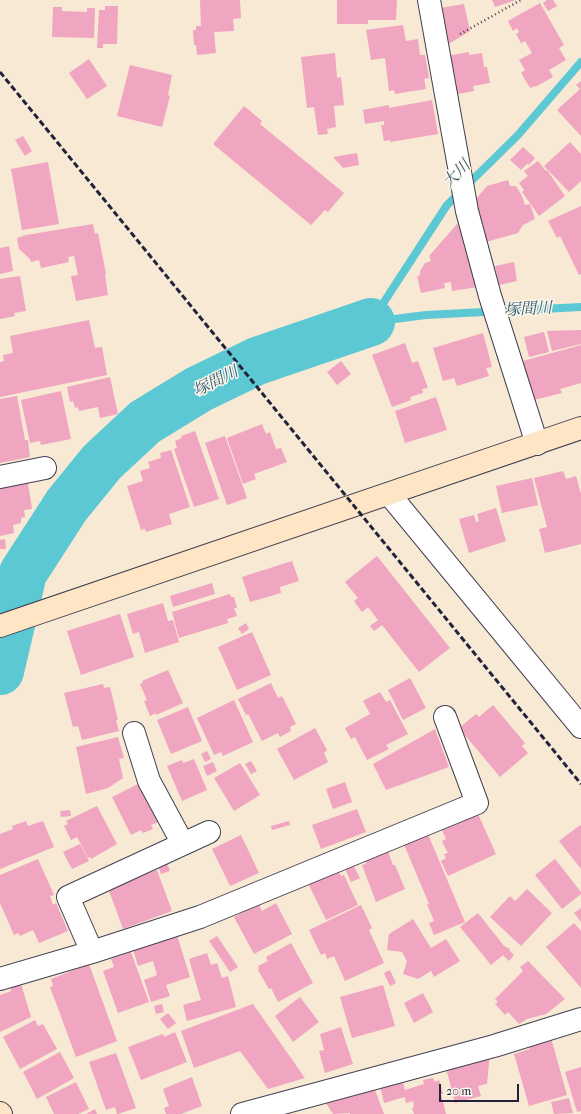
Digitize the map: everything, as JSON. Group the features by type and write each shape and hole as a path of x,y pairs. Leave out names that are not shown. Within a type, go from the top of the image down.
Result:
{"street":[{"path":"429,0 468,211 490,296 536,444"},
{"path":"0,626 581,428"},
{"path":"0,477 45,468"},
{"path":"389,494 581,727"},
{"path":"0,979 92,952 200,917 477,803 445,717"},
{"path":"134,733 149,781 183,844"},
{"path":"92,952 68,897 208,832"},
{"path":"242,1114 494,1046 581,1019"}],"path":[{"path":"438,47 521,0"}],"building":[{"path":"200,0 240,0 241,18 233,19 234,31 214,32 216,53 197,55 196,45 194,45 193,30 196,30 196,26 201,26"},
{"path":"337,0 397,0 396,20 368,20 368,24 337,24"},
{"path":"492,0 516,0 495,7"},
{"path":"547,0 553,0 557,6 548,11 543,3"},
{"path":"540,3 564,45 559,48 566,60 549,70 553,77 535,87 530,88 521,73 525,70 519,60 532,53 525,41 521,43 516,34 519,32 517,28 513,31 508,21"},
{"path":"464,4 470,31 447,45 440,8"},
{"path":"105,6 118,6 117,44 103,44 103,48 97,48 99,10 105,10"},
{"path":"53,7 62,7 62,11 87,12 87,8 95,8 94,38 52,37"},
{"path":"403,25 406,41 418,39 420,55 425,55 429,78 424,79 426,89 395,94 394,90 389,91 385,58 371,60 366,30"},
{"path":"469,52 469,55 482,53 484,67 487,67 490,83 473,86 474,91 453,95 447,56"},
{"path":"335,53 337,78 341,77 344,105 334,106 336,127 327,129 328,134 318,135 314,107 307,108 301,57"},
{"path":"89,59 107,86 87,99 69,73"},
{"path":"130,65 172,75 168,95 170,96 162,127 117,116"},
{"path":"581,81 581,136 557,110 580,89 576,85"},
{"path":"432,100 438,134 390,142 390,140 384,141 381,125 384,125 384,121 365,124 363,110 389,105 389,108"},
{"path":"244,106 262,121 260,124 344,193 328,212 325,210 311,225 213,144"},
{"path":"23,136 32,151 25,156 15,140"},
{"path":"570,142 581,154 581,181 569,192 544,166"},
{"path":"523,147 535,158 529,165 528,163 521,170 510,160"},
{"path":"357,153 359,165 343,168 333,157"},
{"path":"538,161 546,171 547,170 565,196 539,216 522,192 524,190 519,183 528,176 524,171"},
{"path":"48,162 59,224 22,230 11,169"},
{"path":"508,180 510,186 516,186 525,205 530,204 535,219 523,225 518,233 486,242 479,220 481,219 476,199 487,186"},
{"path":"581,206 581,274 579,275 560,236 557,238 548,221"},
{"path":"458,223 473,276 476,275 478,287 452,291 451,282 444,283 445,288 421,293 417,276 420,275 420,271 425,263 431,261 429,256"},
{"path":"93,224 95,234 98,233 106,274 108,295 76,301 71,276 78,275 74,256 68,257 69,262 41,268 39,260 31,262 30,259 19,249 17,238 26,235"},
{"path":"9,246 13,271 0,274 0,248"},
{"path":"514,262 517,281 499,285 495,266"},
{"path":"20,276 26,311 14,313 15,316 0,319 0,279"},
{"path":"89,320 95,348 102,347 107,375 0,397 0,362 4,361 3,355 13,353 10,336"},
{"path":"581,330 581,344 552,351 547,331"},
{"path":"544,332 549,352 529,357 524,337"},
{"path":"483,333 492,367 486,368 489,376 457,386 454,378 443,381 433,348"},
{"path":"405,343 412,363 418,361 428,388 422,389 423,393 410,397 411,400 392,407 372,355"},
{"path":"581,345 581,383 560,389 562,393 534,400 523,361"},
{"path":"341,361 351,374 337,385 327,372"},
{"path":"110,377 118,414 100,418 98,407 79,411 78,407 75,408 73,401 70,402 67,387"},
{"path":"61,391 71,439 41,445 40,441 30,443 21,400"},
{"path":"17,396 25,440 28,440 30,457 0,463 0,399"},
{"path":"436,397 447,430 405,443 395,411"},
{"path":"262,424 266,434 270,432 276,449 281,448 287,462 254,474 256,479 243,484 227,438"},
{"path":"195,431 219,499 194,507 174,449 177,448 175,441 182,438 181,436"},
{"path":"225,436 247,498 227,505 205,443"},
{"path":"171,450 190,507 169,514 172,524 146,532 145,529 141,530 127,486 143,481 140,471 150,468 148,462 161,458 160,453"},
{"path":"563,471 566,479 576,476 581,494 581,544 545,553 539,529 547,527 534,478"},
{"path":"532,478 538,505 502,513 496,486"},
{"path":"28,483 32,509 24,510 25,517 21,518 21,523 13,525 14,533 0,536 0,488"},
{"path":"496,508 506,541 469,553 459,519 474,515 476,522 479,521 477,514"},
{"path":"5,539 6,549 0,549 0,540"},
{"path":"377,556 450,648 419,672 382,625 374,631 370,626 378,620 368,607 362,612 354,601 358,598 345,582"},
{"path":"292,561 299,581 280,587 281,593 250,602 242,577"},
{"path":"212,583 215,594 173,607 170,596"},
{"path":"230,594 231,597 234,597 237,608 234,608 237,616 227,619 228,623 179,638 172,612"},
{"path":"163,603 168,621 173,620 179,642 145,653 139,632 133,634 127,614"},
{"path":"120,614 134,657 81,675 67,631"},
{"path":"246,623 249,629 242,634 238,628"},
{"path":"252,632 271,675 237,690 218,647"},
{"path":"168,670 183,703 156,715 156,713 150,716 144,701 147,700 140,684 143,683 142,681"},
{"path":"410,678 426,708 403,720 388,690"},
{"path":"271,683 278,698 282,696 296,724 290,727 291,731 280,737 278,733 262,741 248,714 246,715 238,699"},
{"path":"103,684 104,688 110,687 118,720 116,720 119,731 82,740 78,726 73,727 64,693"},
{"path":"380,692 386,702 390,700 408,734 386,745 389,749 367,760 355,737 351,739 345,728 370,714 363,701"},
{"path":"234,700 253,742 223,756 221,752 214,755 197,718"},
{"path":"493,705 525,743 522,746 528,753 500,777 459,728 476,714 479,717"},
{"path":"188,707 202,741 171,754 157,720"},
{"path":"315,728 327,750 324,753 328,762 294,780 277,749"},
{"path":"435,729 449,767 386,790 373,764"},
{"path":"118,737 124,758 119,759 123,778 108,788 86,794 76,747"},
{"path":"207,751 211,759 205,762 201,754"},
{"path":"194,759 207,790 182,801 167,766 182,760 183,763"},
{"path":"251,761 257,771 251,774 245,764"},
{"path":"213,762 217,771 207,776 203,766"},
{"path":"240,763 260,795 234,811 214,778"},
{"path":"345,782 352,802 333,809 326,789"},
{"path":"140,783 159,822 151,825 153,829 143,833 141,830 131,835 112,797"},
{"path":"97,806 117,844 91,859 90,857 88,858 77,837 71,840 64,826 68,824 66,821"},
{"path":"357,809 366,832 321,849 312,825"},
{"path":"70,810 71,816 61,817 60,811"},
{"path":"478,814 496,854 448,876 441,861 446,858 444,854 448,853 442,841 446,839 441,828"},
{"path":"26,821 28,826 43,821 54,847 0,869 0,834 13,829 12,826"},
{"path":"289,821 290,825 272,830 271,826"},
{"path":"580,825 581,826 581,869 559,841"},
{"path":"427,832 465,922 434,935 429,923 434,921 427,904 429,904 403,842"},
{"path":"241,835 259,873 230,886 212,849"},
{"path":"80,844 89,861 72,869 63,852"},
{"path":"386,846 393,865 395,865 405,889 376,902 362,865 366,864 364,855"},
{"path":"38,859 54,895 50,896 53,905 56,903 68,931 39,943 33,930 20,936 18,933 14,935 0,903 0,875"},
{"path":"350,859 360,878 351,882 342,862"},
{"path":"555,859 581,892 581,894 562,909 535,875"},
{"path":"166,860 170,871 161,874 157,863"},
{"path":"336,866 341,876 344,875 358,905 326,920 306,879"},
{"path":"157,870 172,911 123,929 108,888"},
{"path":"527,889 552,913 521,946 490,917 510,896 515,901"},
{"path":"276,903 292,934 254,954 234,917 259,904 262,911"},
{"path":"361,905 372,928 369,930 384,963 345,981 334,956 327,959 325,953 321,955 309,930"},
{"path":"581,908 581,922 574,913"},
{"path":"478,913 504,946 510,949 509,950 514,955 509,961 503,955 491,965 460,927"},
{"path":"413,919 431,948 446,939 460,961 434,977 431,971 418,979 403,974 407,961 402,952 387,950 389,934"},
{"path":"574,923 581,931 581,988 546,947"},
{"path":"176,932 190,977 166,985 170,996 151,1002 144,980 157,975 153,961 138,966 132,946"},
{"path":"217,936 238,967 230,972 209,941"},
{"path":"291,943 313,983 278,1002 271,988 269,989 258,970 258,966 268,961 266,957"},
{"path":"131,952 149,1002 118,1013 103,971 114,967 111,959"},
{"path":"207,953 211,965 217,963 222,978 228,976 236,1007 187,1021 183,1005 201,1000 189,959"},
{"path":"528,961 565,999 546,1014 527,1019 519,1024 508,1012 505,1015 495,1004 498,1002 495,999 523,971 520,967"},
{"path":"89,964 117,1041 76,1057 50,987 53,986 51,979"},
{"path":"390,970 396,983 390,986 384,973"},
{"path":"21,984 31,1017 0,1032 0,995 11,991 11,987"},
{"path":"383,985 395,1026 352,1038 340,997"},
{"path":"423,993 433,1012 414,1023 404,1003"},
{"path":"300,997 319,1022 293,1042 275,1016"},
{"path":"162,1004 164,1012 156,1014 154,1006"},
{"path":"253,1004 305,1078 268,1089 240,1051 194,1068 181,1031"},
{"path":"168,1013 176,1023 168,1029 160,1019"},
{"path":"35,1020 38,1026 43,1024 57,1049 20,1069 3,1037"},
{"path":"341,1027 353,1064 325,1073 319,1051 324,1050 320,1034"},
{"path":"175,1032 187,1062 141,1080 128,1047 163,1034 164,1037"},
{"path":"551,1038 567,1095 529,1106 514,1054 530,1049 528,1044"},
{"path":"60,1052 74,1078 37,1099 23,1072"},
{"path":"490,1052 487,1084 478,1086 481,1096 455,1103 445,1064"},
{"path":"116,1053 136,1108 118,1114 115,1107 106,1110 89,1062"},
{"path":"581,1067 581,1111 577,1112 565,1072"},
{"path":"401,1076 405,1090 424,1084 423,1080 433,1078 435,1082 439,1080 446,1114 414,1114 412,1108 414,1107 413,1101 406,1103 405,1097 384,1103 379,1082"},
{"path":"192,1077 202,1106 181,1114 166,1114 164,1108 169,1106 163,1089"},
{"path":"76,1082 89,1109 78,1114 54,1114 46,1097"},
{"path":"374,1087 384,1114 333,1114 322,1097"},
{"path":"569,1098 573,1113 554,1114 551,1102"},
{"path":"95,1109 97,1114 86,1114"}],"waterway":[{"name":"大川","path":"371,322 447,205 518,135 581,62"},
{"name":"塚間川","path":"371,322 426,315 581,307"},
{"name":"塚間川","path":"0,671 23,573 67,505 102,462 145,422 199,389 257,361 371,322"}],"railway":[{"path":"0,72 581,784"}]}
